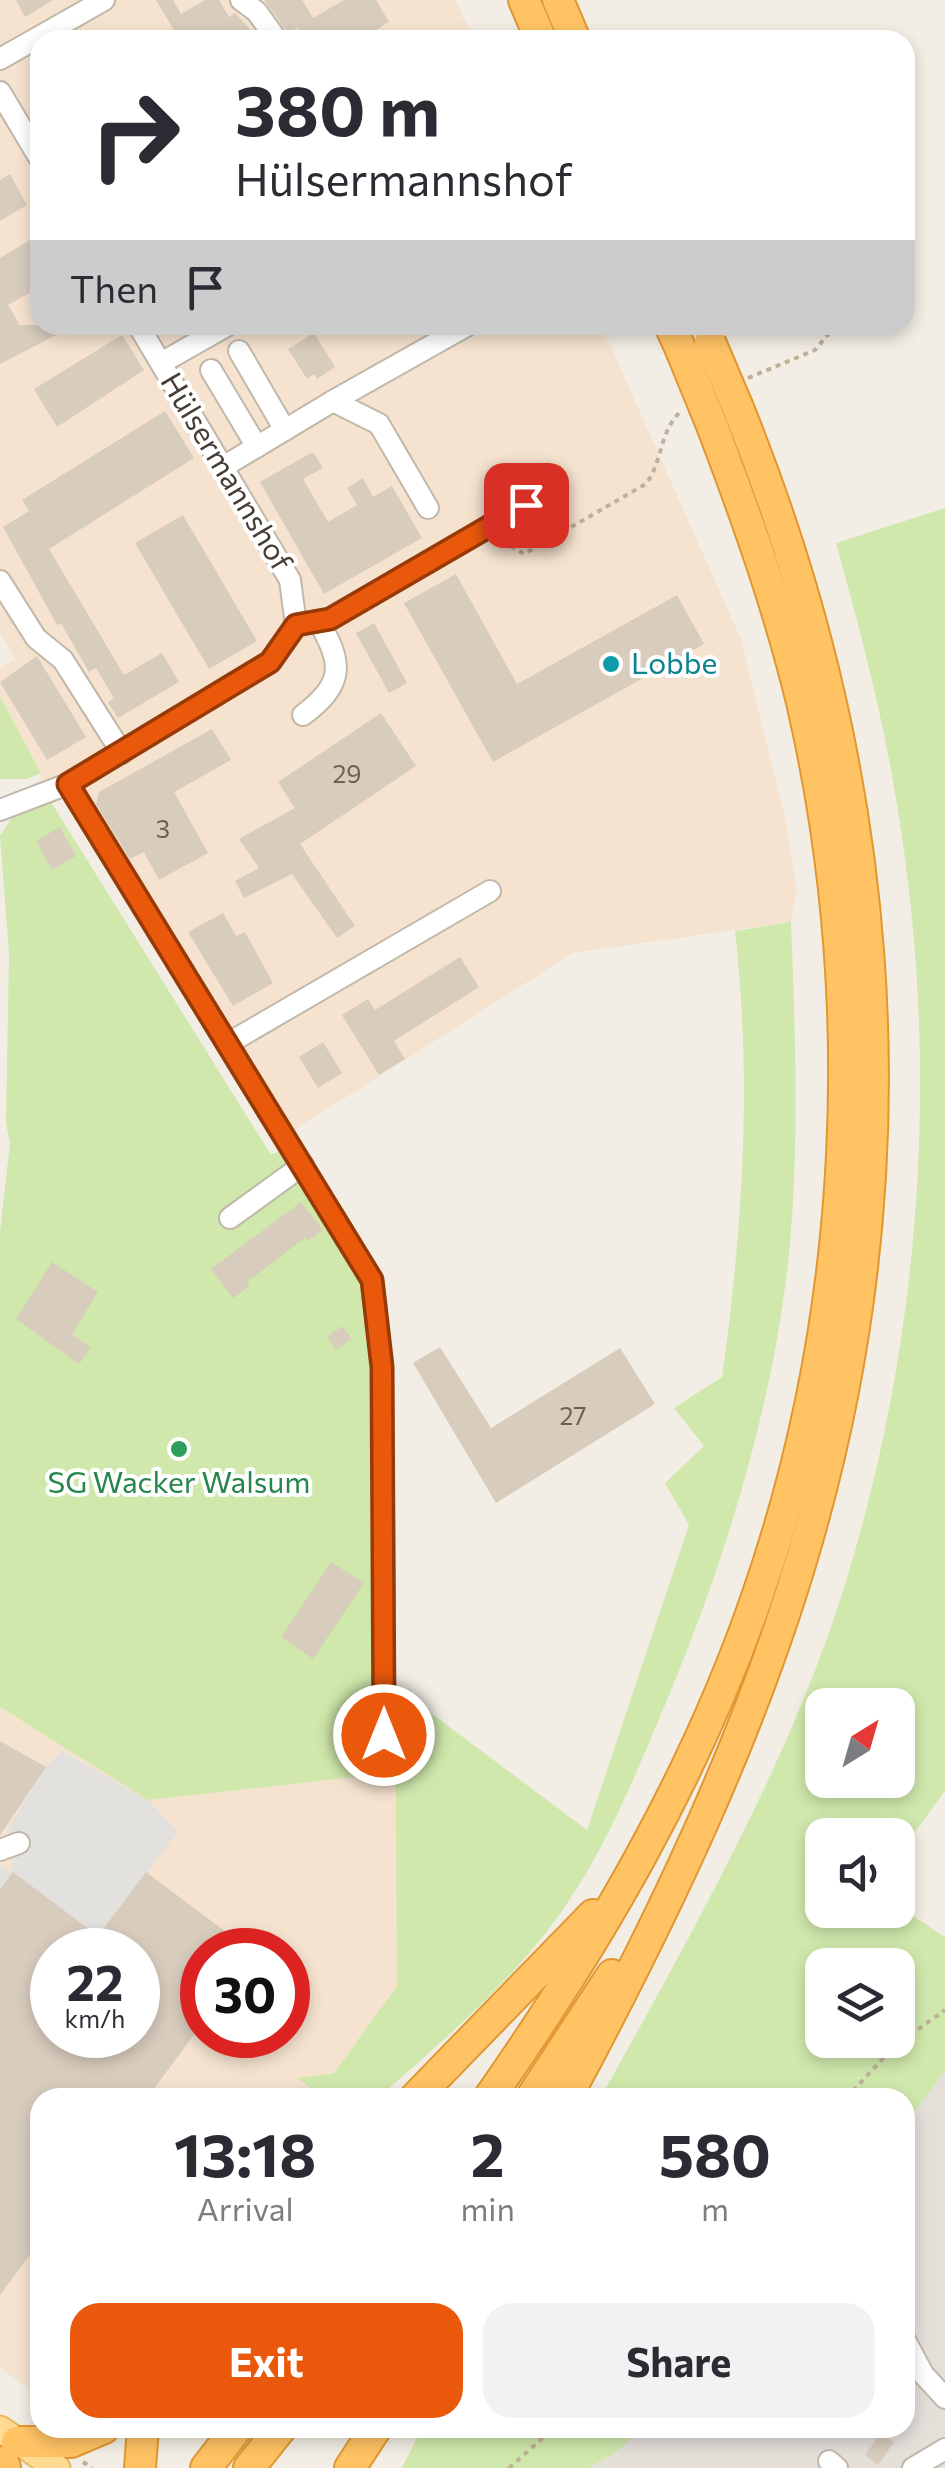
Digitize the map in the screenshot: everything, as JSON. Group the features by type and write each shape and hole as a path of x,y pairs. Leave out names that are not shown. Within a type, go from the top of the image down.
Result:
{"highway":[{"path":"524,0 537,30"},
{"path":"558,0 571,30"},
{"path":"572,2088 624,1993 704,1814 784,1612 831,1452 865,1247 874,1116 872,963 858,836 832,698 774,496 735,396 691,336"},
{"path":"496,2088 578,1966 635,1868 717,1700 783,1515 822,1342 836,1241 844,1112 841,970 826,838 802,705 776,604 711,423 691,336"},
{"path":"538,2088 607,1983 704,1814"},
{"path":"424,2088 497,2018 635,1868"},
{"path":"6,2455 80,2438"},
{"path":"140,2468 142,2438"},
{"path":"206,2468 229,2438"},
{"path":"249,2468 273,2438"},
{"path":"350,2468 370,2438"}],"main road":[{"path":"6,2455 57,2468"}],"street":[{"path":"51,30 104,0"},
{"path":"241,0 258,12 270,30"},
{"path":"0,59 30,42"},
{"path":"0,92 30,142"},
{"name":"Hülsermannshof","path":"144,335 290,580 296,625"},
{"path":"161,363 210,335"},
{"path":"223,467 450,335"},
{"path":"239,351 285,430"},
{"path":"211,370 257,446"},
{"path":"333,401 379,424 428,508"},
{"path":"0,810 68,784 122,753 270,662 296,625 330,619 526,505"},
{"path":"0,581 36,638 62,660 122,753"},
{"path":"303,715 321,701 336,678 335,649 318,621"},
{"path":"68,784 372,1280 379,1323 384,1772"},
{"path":"226,1044 490,891"},
{"path":"230,1218 303,1166"},
{"path":"915,2359 945,2398"},
{"path":"913,2468 945,2449"}],"path":[{"path":"735,396 815,350 828,335"},
{"path":"492,524 504,544 524,554 626,496 653,474 660,440 682,410"},
{"path":"855,2088 895,2046 945,2010"},
{"path":"509,2468 543,2438"}],"shaded area":[{"path":"0,0 456,0 470,30 30,30 30,335 605,335 741,639 786,822 797,891 791,922 573,953 285,1136 65,796 40,787 41,772 0,696 0,668 15,659 0,633"},
{"path":"0,1707 148,1800 397,1772 397,1986 334,2073 298,2078 312,2088 30,2088 30,2390 0,2368"},
{"path":"62,1751 148,1800 178,1832 104,1928 87,1928 13,1873 0,1889 0,1865 13,1871 8,1828 46,1767"},
{"path":"945,2071 945,2468 588,2468 632,2438 915,2438 915,2111"}],"green space":[{"path":"945,508 945,1791 915,1832 915,1818 805,1818 805,1928 915,1928 915,1917 945,1937 945,2071 915,2111 915,2088 606,2088 733,1852 805,1694 805,1798 915,1798 915,1688 808,1688 841,1597 890,1403 906,1304 916,1204 918,1004 911,904 885,739 836,543"},
{"path":"0,696 41,773 26,779 0,779"},
{"path":"51,802 271,1155 281,1150 358,1272 369,1318 373,1775 148,1800 0,1707 0,1232 10,1143 6,1123 9,954 0,836 11,819"},
{"path":"791,922 795,1154 791,1232 774,1354 745,1477 707,1597 608,1834 549,1929 480,2006 389,2088 311,2088 297,2078 334,2073 397,1986 395,1686 587,1830 689,1525 665,1483 704,1446 674,1408 722,1377 743,1154 743,1043 735,931"},
{"path":"417,2438 632,2438 588,2468 402,2468"}],"building":[{"path":"16,0 53,0 25,17"},
{"path":"156,0 173,0 181,14 205,0 219,0 229,17 235,13 251,30 174,30"},
{"path":"264,0 302,0 313,18 344,0 376,0 389,22 376,30 286,30"},
{"path":"10,174 27,205 0,221 0,180"},
{"path":"30,240 30,293 8,305 20,325 30,325 30,335 57,335 0,364 0,258"},
{"path":"122,335 144,370 57,427 34,389"},
{"path":"315,335 335,367 317,379 314,374 307,379 288,349"},
{"path":"165,411 194,458 49,549 124,675 162,653 179,682 118,718 108,702 114,698 96,668 89,672 61,623 57,625 3,527 29,511 22,500"},
{"path":"313,452 323,468 303,479 328,522 357,505 347,488 363,478 373,497 392,486 422,538 324,594 260,482"},
{"path":"183,515 257,641 209,669 135,543"},
{"name":"Lobbe","path":"456,574 517,684 677,595 704,644 493,762 404,603"},
{"path":"374,623 407,683 389,693 356,633"},
{"path":"37,656 86,737 47,760 0,682"},
{"path":"381,713 416,766 300,844 355,926 337,938 292,874 244,898 235,881 259,868 239,839 295,808 278,782"},
{"path":"212,729 231,760 174,792 208,853 159,880 144,852 130,859 96,804 99,792"},
{"path":"60,827 76,856 52,870 36,841"},
{"path":"223,913 236,936 245,932 273,983 233,1006 188,932"},
{"path":"460,957 479,987 394,1041 405,1059 379,1075 342,1015 368,999 375,1010"},
{"path":"323,1042 342,1073 318,1088 299,1057"},
{"path":"301,1202 323,1230 308,1241 306,1237 247,1282 250,1286 233,1298 211,1269"},
{"path":"52,1262 98,1292 72,1334 91,1348 79,1364 16,1319"},
{"path":"342,1326 352,1339 336,1350 327,1337"},
{"path":"440,1347 491,1428 620,1348 655,1404 496,1503 413,1363"},
{"path":"331,1562 364,1583 313,1659 281,1637"},
{"path":"0,1741 46,1767 0,1835"},
{"path":"13,1872 87,1928 30,1928 30,2058 160,2058 160,1928 104,1928 146,1872 221,1928 180,1928 180,2054 154,2088 30,2088 30,2254 0,2295 0,1889"},
{"path":"877,2438 894,2442 878,2465 865,2455"}],"place":[{"name":"Lobbe","path":"611,664"},
{"name":"SG Wacker Walsum","path":"179,1449"}],"route":[{"path":"384,1735 382,1367 372,1280 68,784 270,662 296,625 330,619 526,505"}]}
